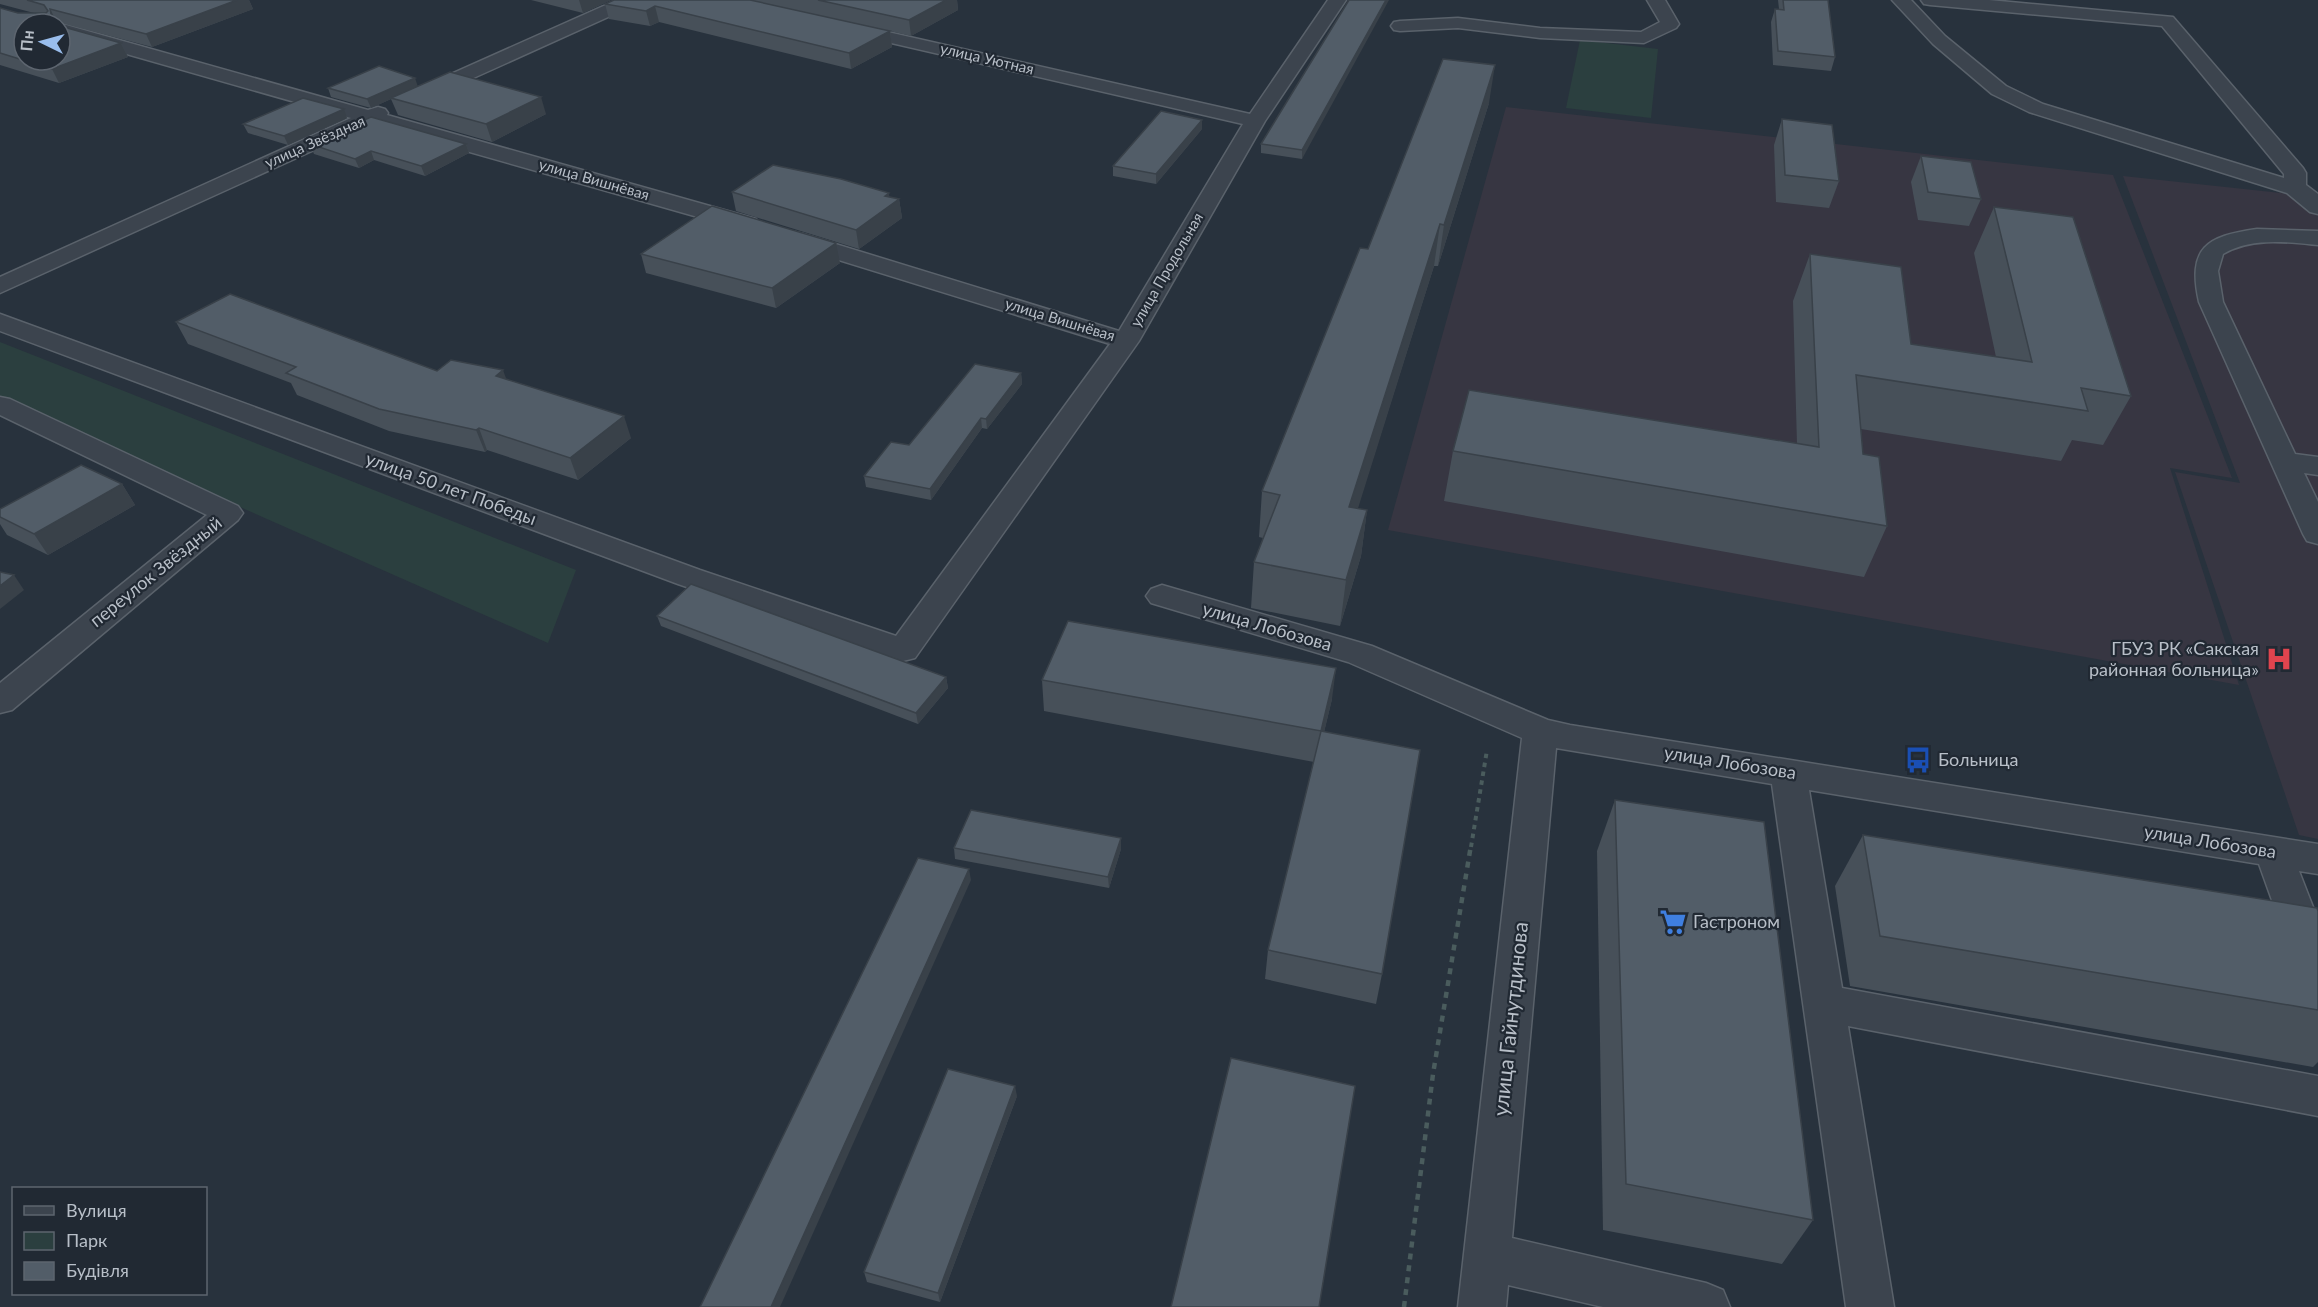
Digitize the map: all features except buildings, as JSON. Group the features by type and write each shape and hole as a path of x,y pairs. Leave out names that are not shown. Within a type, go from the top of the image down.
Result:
{"street":[{"name":"улица Звёздная","path":"0,286 631,0"},
{"name":"улица Продольная","path":"903,650 1126,341 1255,121 1337,0"},
{"path":"1400,26 1458,23 1540,33 1644,38 1670,24 1656,0"},
{"path":"1901,0 1939,40 1999,90 2027,103 2295,188 2318,207"},
{"path":"1930,0 2167,21 2295,173 2295,188"},
{"name":"улица Уютная","path":"836,26 1255,121"},
{"name":"улица Вишнёвая","path":"72,32 685,205 1126,341"},
{"path":"2318,238 2251,237 2232,241 2218,248 2208,258 2206,277 2211,302 2318,534"},
{"name":"улица 50 лет Победы","path":"0,322 689,577 903,650"},
{"name":"переулок Звёздный","path":"0,405 228,513 0,701"},
{"path":"2283,461 2318,466"},
{"name":"улица Лобозова","path":"1162,596 1360,654 1516,722 1570,738 2318,860"},
{"name":"улица Гайнутдинова","path":"1482,1307 1487,1256 1516,722"},
{"path":"1788,772 1869,1307"},
{"path":"2273,852 2318,973"},
{"path":"1824,1003 2318,1096"},
{"path":"1487,1256 1706,1307"}],"path":[{"path":"1404,1307 1433,1074 1516,722"}],"shaded area":[{"path":"1506,107 2113,175 2232,478 2170,468 2239,685 1388,530"},
{"name":"ГБУЗ РК «Сакская районная больница»","path":"2123,176 2318,197 2318,839 2299,835 2175,472 2240,483"}],"green space":[{"path":"1580,40 1658,49 1651,118 1566,108"},
{"path":"0,342 576,570 548,643 0,401"}],"place":[{"name":"ГБУЗ РК «Сакская районная больница»","path":"2279,659"},
{"name":"Больница","path":"1918,760"},
{"name":"Гастроном","path":"1673,922"}]}
